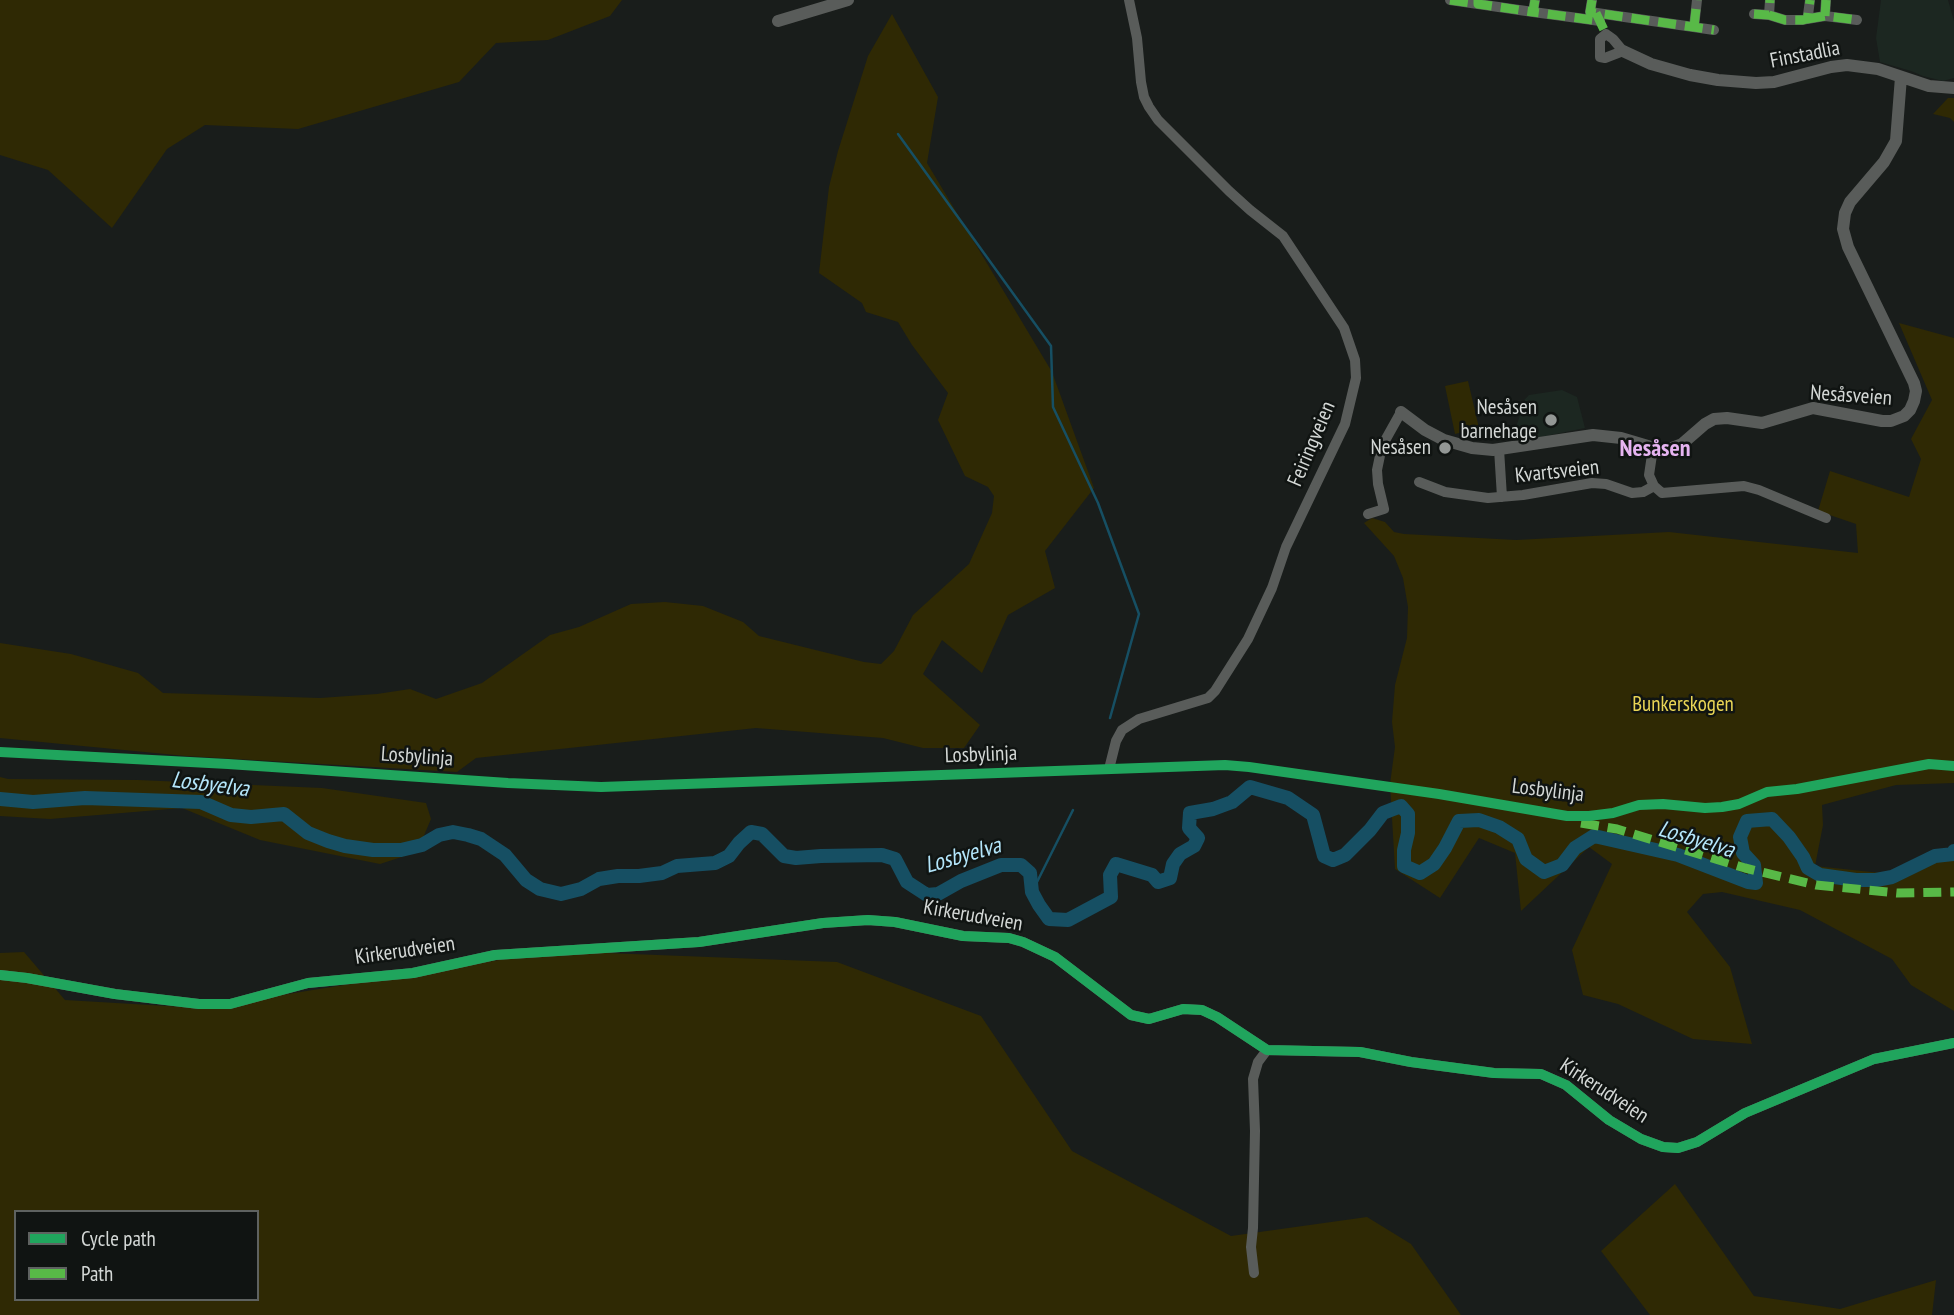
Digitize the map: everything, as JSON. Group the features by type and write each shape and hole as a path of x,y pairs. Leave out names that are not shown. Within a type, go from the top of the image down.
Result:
{"street":[{"path":"778,21 848,0"},
{"name":"Feiringveien","path":"1109,769 1116,741 1122,730 1139,719 1208,698 1248,639 1272,588 1286,547 1345,424 1356,378 1354,360 1344,328 1283,236 1229,191 1149,107 1141,82 1137,38 1129,0"},
{"path":"1450,0 1533,12 1714,30"},
{"path":"1533,12 1535,0"},
{"path":"1592,0 1590,12 1598,17 1605,34"},
{"path":"1694,27 1697,0"},
{"path":"1769,15 1770,0"},
{"path":"1807,19 1810,0"},
{"path":"1825,16 1826,0"},
{"path":"1754,14 1785,20 1825,16 1857,20"},
{"name":"Finstadlia","path":"1623,51 1605,58 1600,57 1600,38 1605,34 1623,51 1651,64 1718,80 1774,82 1846,65 1871,67 1929,86 1954,88"},
{"name":"Nesåsveien","path":"1653,448 1678,446 1705,424 1718,418 1762,423 1813,408 1891,421 1904,416 1910,410 1916,391 1912,378 1848,247 1843,229 1850,202 1888,156 1896,141 1901,77"},
{"path":"1368,514 1384,509 1377,470 1382,446 1401,412 1424,430 1451,443 1472,448 1499,449 1593,435 1621,438 1653,448 1649,475 1654,486"},
{"name":"Kvartsveien","path":"1499,449 1502,497"},
{"name":"Kvartsveien","path":"1419,482 1445,492 1475,497 1502,497 1585,484 1606,484 1632,493 1643,492 1654,486 1662,493 1669,494 1737,485 1752,487 1826,517"},
{"name":"Kirkerudveien","path":"0,975 116,994 199,1004 230,1004 308,983 413,973 495,955 699,942 823,923 868,920 921,926 963,936 1009,938 1023,942 1055,957 1138,1018 1149,1018 1183,1009 1202,1010 1268,1050 1360,1052 1494,1073 1541,1074 1566,1085 1609,1120 1641,1139 1663,1147 1678,1148 1697,1142 1745,1113 1874,1059 1954,1043"},
{"path":"1254,1273 1251,1247 1255,1131 1253,1079 1258,1062 1268,1050"}],"shaded area":[{"path":"1881,0 1948,0 1954,21 1954,78 1943,81 1880,62 1876,38"},
{"path":"1562,390 1577,397 1585,428 1521,441 1519,436 1512,436 1508,426 1516,427 1521,412 1528,403 1524,400 1529,395"}],"green space":[{"path":"0,0 622,0 610,16 548,40 496,43 459,82 298,129 205,125 167,149 112,228 48,170 0,155"},
{"path":"892,14 938,97 927,163 1052,372 1094,488 1045,551 1055,588 1008,615 982,673 942,640 923,674 980,725 964,748 923,748 883,738 756,728 476,758 457,772 186,756 0,738 0,643 71,654 138,673 163,693 320,698 410,689 436,699 482,683 550,635 579,627 631,604 665,602 703,606 743,622 759,636 881,664 894,651 913,615 969,564 992,513 994,496 988,487 965,476 938,420 948,393 898,322 866,312 862,303 819,273 829,187 838,151 868,56"},
{"path":"1948,98 1954,98 1954,122 1950,118 1933,114"},
{"name":"Bunkerskogen","path":"1899,323 1954,338 1954,783 1896,785 1822,805 1823,825 1815,866 1900,875 1926,858 1954,856 1954,1011 1911,985 1892,959 1800,910 1722,892 1703,894 1687,912 1730,967 1752,1044 1693,1039 1618,1004 1583,995 1572,950 1612,864 1589,847 1521,911 1515,853 1479,838 1440,898 1395,869 1390,784 1395,747 1392,722 1395,685 1407,638 1408,607 1403,578 1394,556 1364,523 1372,518 1385,522 1394,532 1404,534 1516,540 1669,532 1858,553 1856,524 1818,511 1830,471 1909,497 1921,459 1911,439 1932,400"},
{"path":"1468,381 1479,428 1455,434 1445,386"},
{"path":"0,777 322,788 426,803 431,819 417,852 380,864 260,840 182,808 50,819 0,816"},
{"path":"555,951 837,962 981,1016 1072,1151 1231,1236 1367,1217 1411,1244 1461,1315 0,1315 0,953 24,952 65,1000 201,1008"},
{"path":"1675,1184 1754,1296 1840,1309 1936,1280 1932,1315 1650,1315 1601,1251"}],"waterway":[{"path":"898,134 1051,346 1053,407 1098,503 1139,614 1110,718"},
{"name":"Losbyelva","path":"0,799 33,802 85,798 201,802 231,815 251,817 284,814 308,833 345,846 373,850 401,850 422,845 439,835 453,832 481,839 505,855 526,880 540,889 561,894 581,889 599,879 662,873 677,866 715,863 729,856 751,832 762,834 784,856 796,858 882,855 895,859 907,882 927,895 938,894 961,881 1001,865 1021,865 1030,873 1032,892 1049,919 1068,920 1111,897 1110,875 1116,864 1152,875 1158,882 1170,878 1173,864 1180,854 1194,846 1198,838 1189,828 1190,813 1232,802 1250,787 1288,798 1313,815 1324,856 1333,860 1345,855 1383,813 1401,806 1408,814 1404,866 1420,873 1434,864 1459,821 1479,820 1499,827 1518,839 1526,859 1544,872 1562,865 1575,848 1594,836 1678,855 1756,883 1754,865 1743,853 1740,837 1747,821 1772,819 1789,837 1808,868 1820,875 1876,880 1892,877 1935,856 1954,854 1954,851"},
{"path":"1032,892 1073,810"}],"marked path":[{"path":"1450,0 1478,4"},
{"path":"1478,0 1478,4 1533,12"},
{"path":"1535,0 1533,12 1600,21"},
{"path":"1592,0 1590,12 1714,30"},
{"path":"1694,27 1697,0"},
{"path":"1754,14 1769,15 1770,0"},
{"path":"1769,15 1785,20 1807,19 1810,0"},
{"path":"1825,16 1826,0"},
{"path":"1596,13 1606,34"},
{"path":"1807,19 1825,16 1857,20"},
{"path":"1581,823 1617,829 1745,868 1816,885 1897,893 1954,892"}],"cycle path":[{"name":"Losbylinja","path":"0,752 601,787 1225,765 1439,794 1567,816 1613,813 1639,805 1722,807 1739,804 1767,792 1797,789 1929,764 1954,766"},
{"path":"0,975 115,994 199,1004 230,1004 308,983 413,973 495,955 699,942 823,923 868,920 895,922 963,936 1009,938 1023,942 1055,957 1131,1015 1149,1019 1183,1009 1202,1010 1267,1050 1360,1052 1494,1073 1541,1074 1566,1085 1609,1120 1641,1139 1663,1147 1678,1148 1697,1142 1745,1113 1874,1059 1954,1043"}],"place":[{"name":"Nesåsen barnehage","path":"1551,420"},
{"name":"Nesåsen","path":"1445,448"}],"district":[{"name":"Nesåsen","path":"1655,449"}]}
